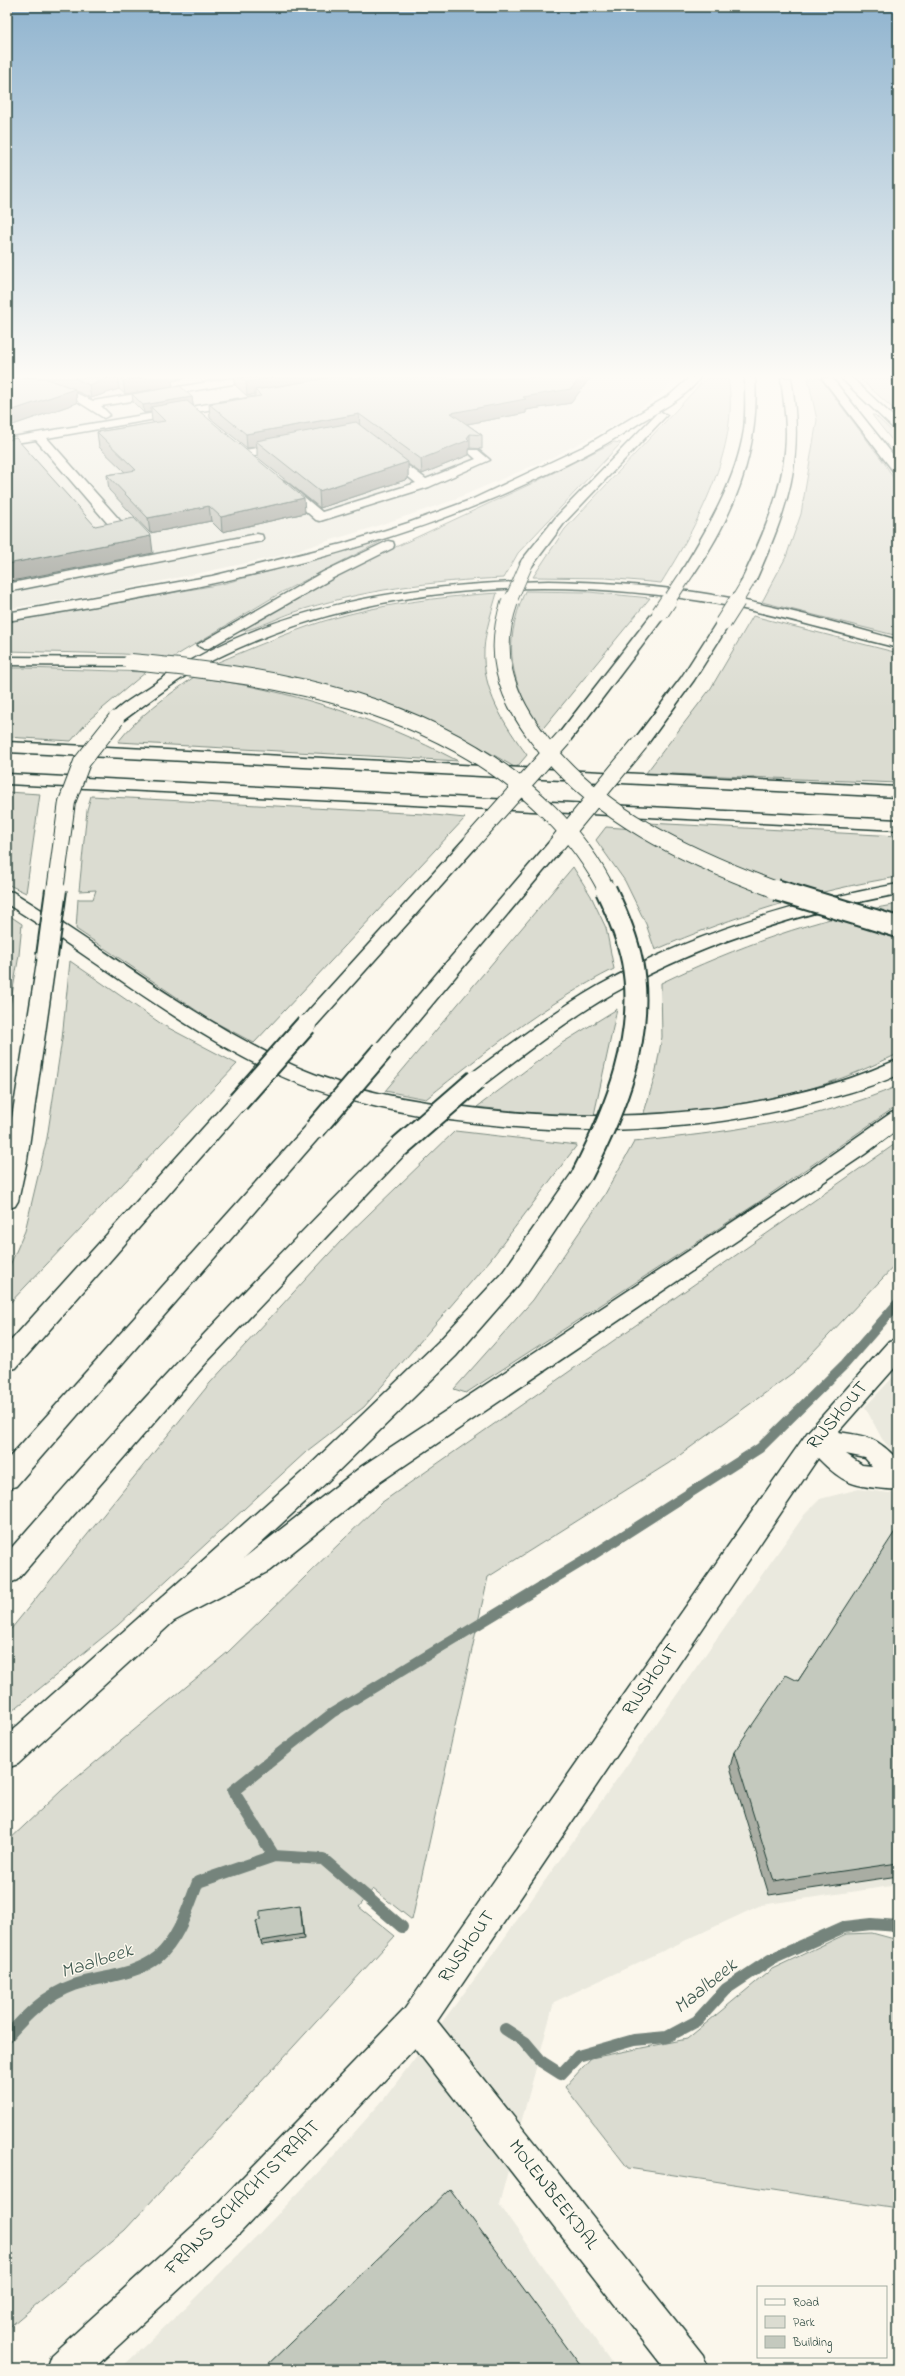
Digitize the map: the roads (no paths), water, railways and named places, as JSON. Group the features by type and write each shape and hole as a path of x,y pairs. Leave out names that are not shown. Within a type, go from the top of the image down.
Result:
{"main road":[{"path":"85,489 120,529"},
{"path":"286,489 320,518 410,489"},
{"path":"7,1201 47,956 67,802 82,762 134,695 179,661 328,575 445,520 467,507 505,489"},
{"path":"590,489 561,519 527,563 511,596 501,640 502,665 514,702 529,728 563,770 591,793 633,822 676,847 720,869 766,887 824,906 898,927"},
{"path":"7,1361 563,739 660,613 688,572 712,532 733,489"},
{"path":"7,1478 315,1129 556,846 640,743 687,680 748,582 771,532 785,489"},
{"path":"7,617 163,591 272,568 389,534 467,507"},
{"path":"7,588 257,538"},
{"path":"116,719 176,675 249,638 347,607 418,594 459,589 550,584 667,592 777,612 898,644"},
{"path":"7,661 131,662 243,674 292,684 389,712 462,747 503,771 555,817 593,864 610,896 628,941 636,991 633,1039 619,1094 597,1146 582,1175 511,1278 446,1349 318,1474 7,1754"},
{"path":"7,747 898,792"},
{"path":"7,779 898,825"},
{"path":"7,1572 161,1394 305,1241 399,1147 476,1080 531,1039 606,989 694,946 766,920 813,906 898,889"},
{"path":"7,896 75,938 183,1015 236,1045 281,1068 322,1084 415,1108 537,1123 585,1125 647,1124 761,1108 837,1090 898,1067"},
{"path":"166,1612 259,1563 383,1466 857,1150 898,1118"},
{"name":"RIJSHOUT","path":"416,2022 816,1440 898,1348"},
{"path":"816,1440 844,1468 858,1475 898,1478"},
{"name":"FRANS SCHACHTSTRAAT","path":"65,2369 226,2221 416,2022"},
{"name":"MOLENBEEKDAL","path":"416,2022 689,2369"}],"waterway":[{"path":"286,1749 332,1713 585,1560 760,1448 845,1364 898,1303"},
{"path":"274,1856 233,1791 287,1748"},
{"name":"Maalbeek","path":"7,2037 37,2006 54,1994 74,1985 128,1972 139,1968 158,1957 172,1941 177,1932 198,1882 274,1856"},
{"name":"Maalbeek","path":"274,1856 323,1859 402,1927"},
{"name":"Maalbeek","path":"505,2029 525,2042 542,2062 561,2074 578,2056 634,2040 667,2037 697,2021 726,1989 770,1960 844,1927 871,1924 898,1926"}]}
